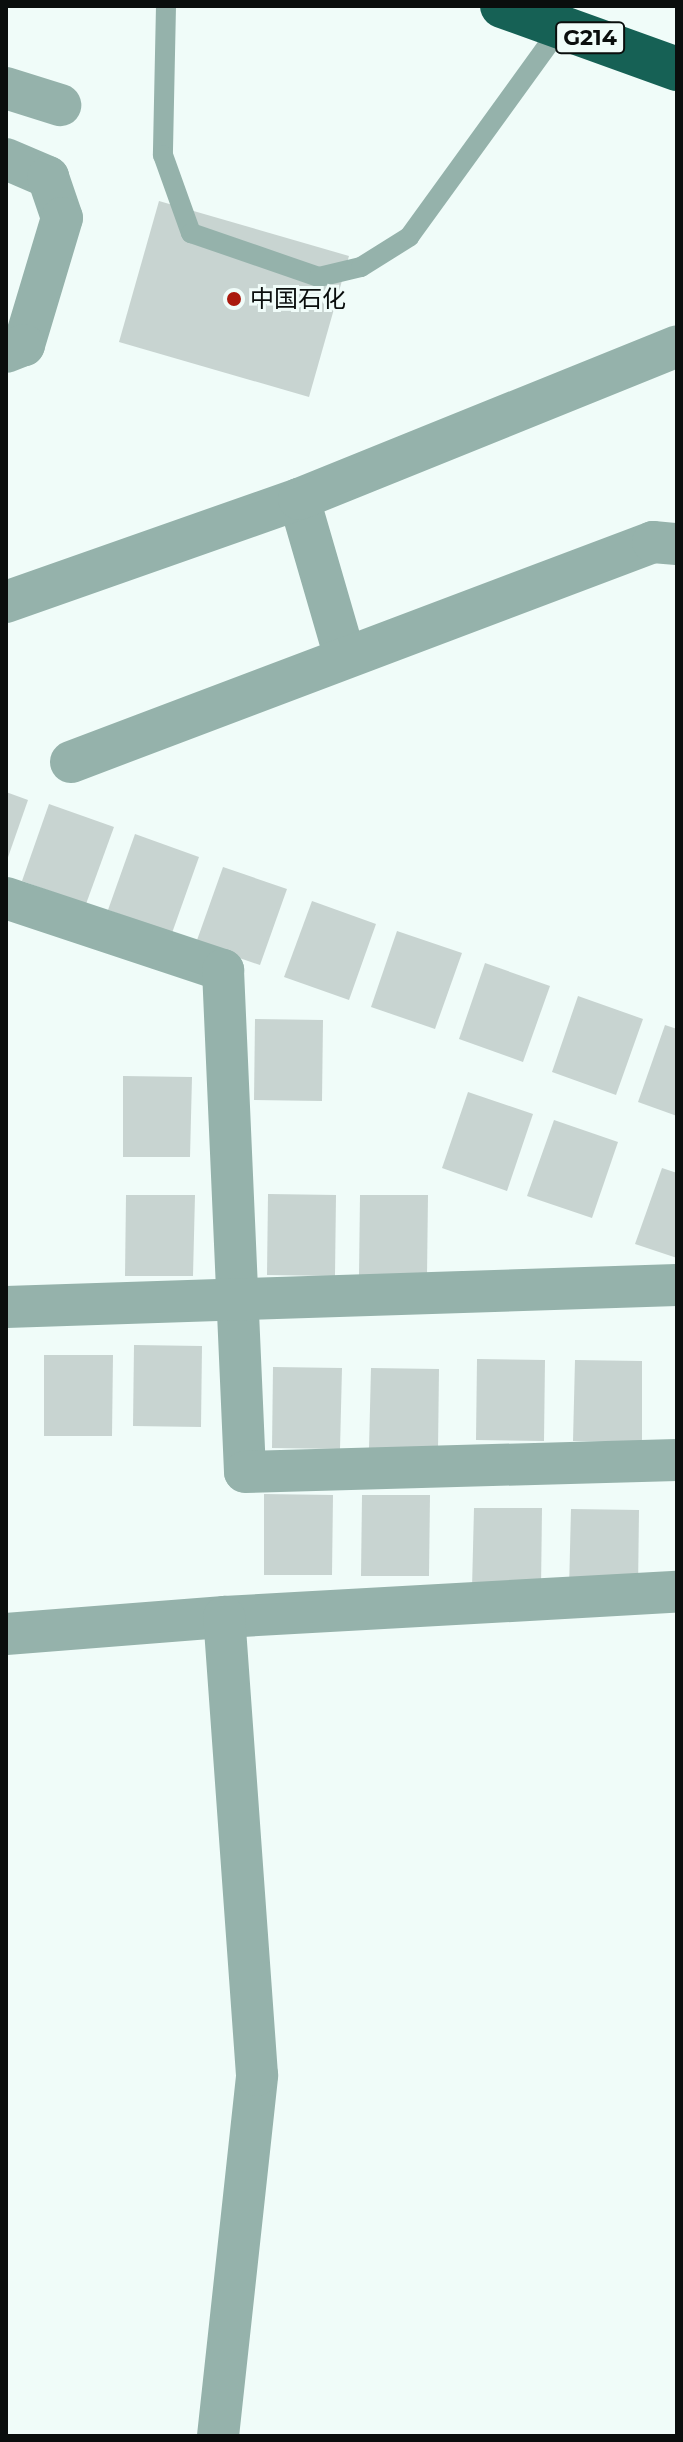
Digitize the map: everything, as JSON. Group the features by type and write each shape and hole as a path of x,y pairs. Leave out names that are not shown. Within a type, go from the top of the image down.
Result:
{"highway":[{"name":"G214","path":"502,6 677,69"}],"street":[{"path":"6,88 60,105"},
{"path":"6,159 48,177 62,218 24,345 6,352"},
{"path":"6,602 299,499 677,346"},
{"path":"299,499 345,657"},
{"path":"71,762 653,542 677,544"},
{"path":"6,898 223,970 235,1300 245,1472 677,1460"},
{"path":"6,1307 677,1285"},
{"path":"6,1634 224,1617 677,1592"},
{"path":"218,2436 257,2075 224,1617"}],"lane":[{"path":"166,6 163,155 191,233 319,277 361,267 409,237 561,27"}],"building":[{"name":"中国石化","path":"159,201 349,256 309,397 119,342"},
{"path":"6,792 28,800 6,863"},
{"path":"49,804 114,827 86,904 22,881"},
{"path":"135,834 199,857 172,933 108,910"},
{"path":"223,867 287,889 260,965 196,943"},
{"path":"312,901 376,924 349,1000 284,977"},
{"path":"397,931 462,953 435,1029 371,1007"},
{"path":"485,963 550,986 523,1062 459,1039"},
{"path":"578,996 643,1019 616,1095 552,1072"},
{"path":"255,1019 323,1020 322,1101 254,1100"},
{"path":"665,1025 677,1029 677,1116 638,1102"},
{"path":"123,1076 192,1077 190,1157 123,1157"},
{"path":"468,1092 533,1114 507,1191 442,1168"},
{"path":"554,1120 618,1142 592,1218 527,1196"},
{"path":"662,1168 677,1173 677,1258 635,1244"},
{"path":"268,1194 336,1195 335,1276 267,1275"},
{"path":"126,1195 195,1195 193,1276 125,1276"},
{"path":"360,1195 428,1195 427,1277 359,1276"},
{"path":"134,1345 202,1346 201,1427 133,1426"},
{"path":"44,1355 113,1355 112,1436 44,1436"},
{"path":"477,1359 545,1360 544,1441 476,1440"},
{"path":"575,1360 642,1361 642,1442 573,1441"},
{"path":"273,1367 342,1368 340,1449 272,1448"},
{"path":"371,1368 439,1369 438,1450 369,1449"},
{"path":"264,1494 333,1495 332,1575 264,1575"},
{"path":"362,1495 430,1495 429,1576 361,1576"},
{"path":"474,1508 542,1508 541,1590 472,1589"},
{"path":"571,1509 639,1510 638,1591 569,1590"}],"place":[{"name":"中国石化","path":"234,299"}]}
